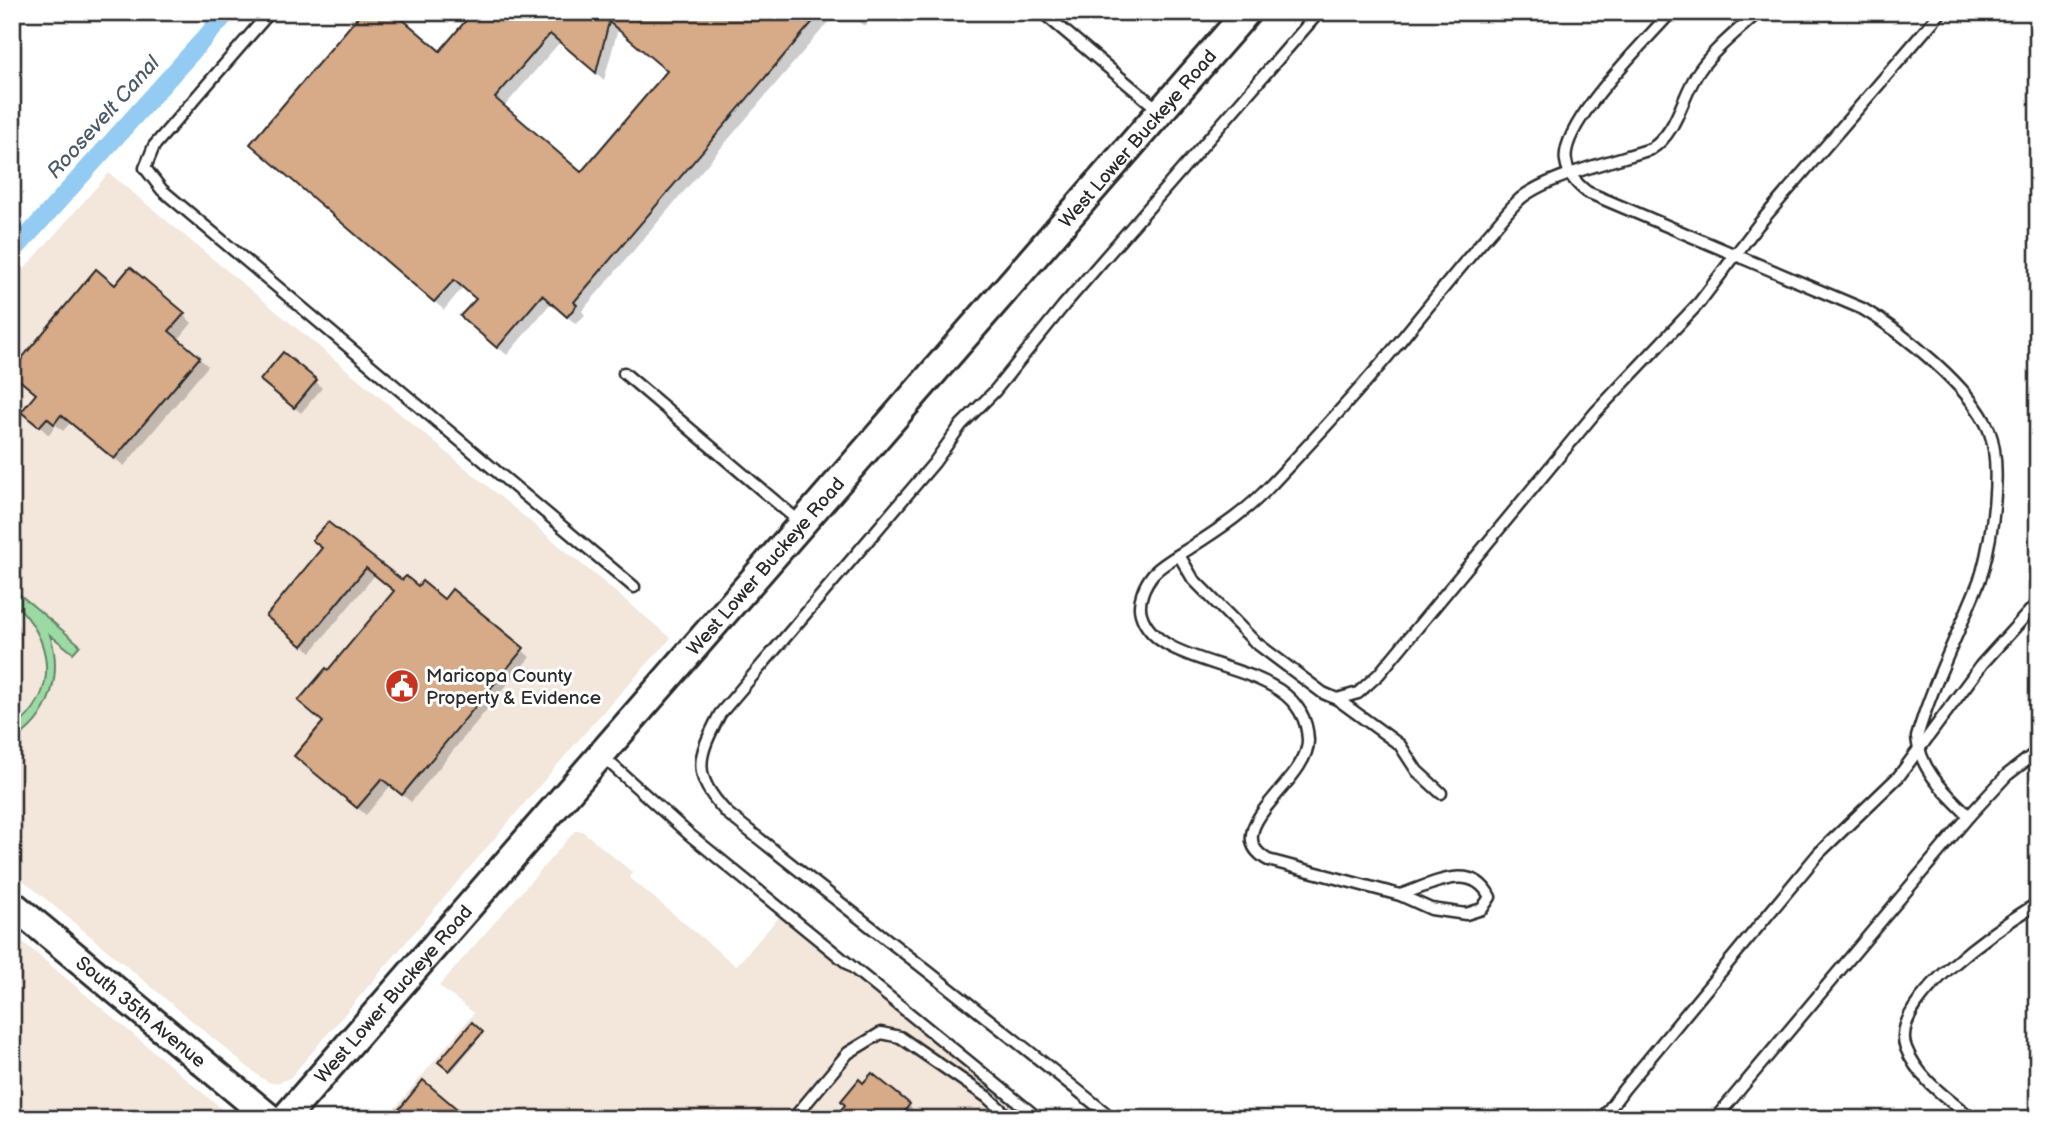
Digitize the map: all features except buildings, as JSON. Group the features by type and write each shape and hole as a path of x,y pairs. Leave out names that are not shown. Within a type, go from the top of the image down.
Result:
{"main road":[{"name":"West Lower Buckeye Road","path":"284,1119 1247,12"},
{"name":"South 35th Avenue","path":"12,904 271,1119"}],"lane":[{"path":"270,12 154,146 145,168 162,190 634,587"},
{"path":"1042,12 1160,111"},
{"path":"1113,1119 992,1020 855,916 727,813 709,794 701,772 706,742 720,713 934,464 961,425 993,392 1064,305 1319,12"},
{"path":"1671,12 1582,114 1567,142 1566,161 1575,182 1587,192 1863,309 1889,324 1975,405 1989,432 1995,468 1993,510 1982,574 1917,737 1919,751 1935,781 1969,816"},
{"path":"1400,895 1456,876 1471,878 1484,884 1490,897 1482,909 1466,914 1431,909 1400,895 1268,860 1256,853 1250,842 1255,821 1299,769 1308,743 1305,718 1287,696 1259,679 1170,647 1150,631 1140,612 1142,594 1154,573 1258,500 1362,389 1455,273 1520,200 1549,182 1651,149 1661,142 1699,71 1717,50 1758,12"},
{"path":"1337,699 1358,693 1379,674 1595,414 1699,303 1758,225 1941,12"},
{"path":"624,373 802,525"},
{"path":"1179,555 1193,579 1255,642 1323,693 1337,699 1400,745 1418,771 1441,793"},
{"path":"1602,1119 1623,1089 1819,853 1899,776 1982,664 2038,602"},
{"path":"1715,1119 1969,816 2007,775 2038,751"},
{"path":"601,755 690,835 1039,1119"},
{"path":"1973,1119 1933,1086 1914,1063 1903,1036 1915,1006 1926,991 2003,925 2038,903"},
{"path":"793,1119 848,1053 881,1033 900,1037 987,1097 1011,1119"}],"shaded area":[{"path":"109,173 671,638 594,722 290,1078 280,1082 271,1083 261,1078 12,871 12,283"},
{"path":"575,831 582,831 632,872 630,878 736,966 780,916 1031,1119 386,1119 474,1013 439,986"},
{"path":"12,933 228,1114 232,1119 12,1119"}],"green space":[{"path":"12,588 80,645 73,653 50,635 55,665 50,695 36,721 12,741 12,730 28,716 39,700 45,683 46,666 37,632 12,601"}],"waterway":[{"name":"Roosevelt Canal","path":"12,253 228,12"}],"place":[{"name":"Maricopa County Property & Evidence","path":"402,686"}]}
